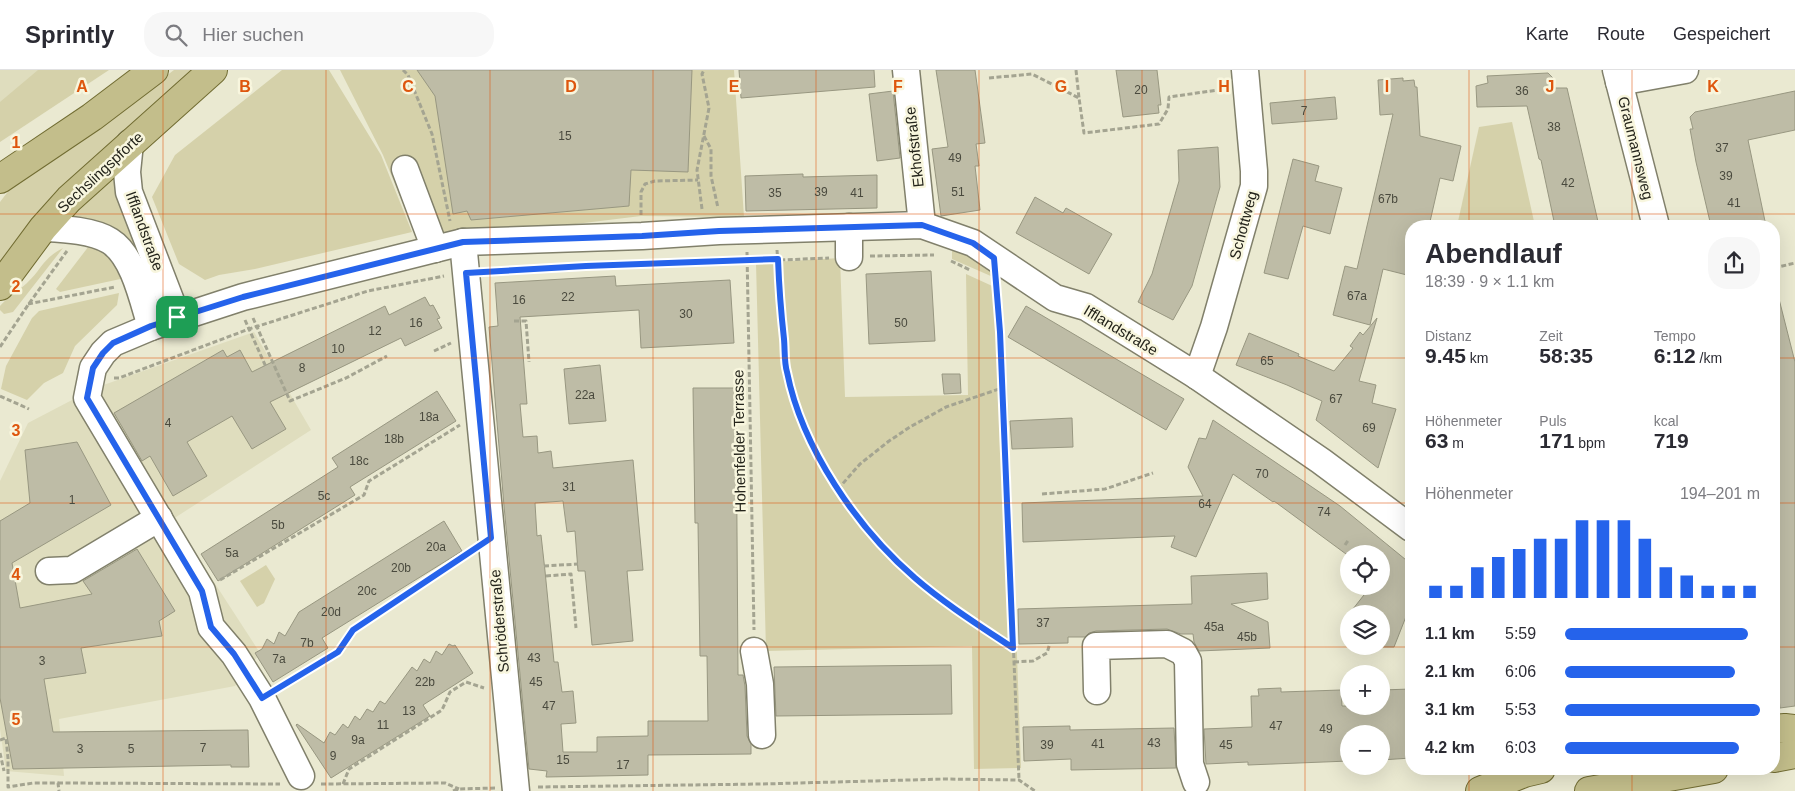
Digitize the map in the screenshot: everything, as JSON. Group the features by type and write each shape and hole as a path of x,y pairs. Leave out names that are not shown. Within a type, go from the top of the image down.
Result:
{"main road":[{"path":"0,179 92,117 154,70"},
{"name":"Sechslingspforte","path":"0,286 43,228 69,199 213,70"},
{"path":"1780,728 1795,729"},
{"path":"1780,757 1795,754"},
{"path":"1480,791 1517,775"},
{"path":"1589,791 1628,781 1671,775"}],"street":[{"name":"Ekhofstraße","path":"906,70 922,225"},
{"path":"1618,76 1685,70"},
{"name":"Graumannsweg","path":"1618,76 1654,220"},
{"name":"Schottweg","path":"1198,376 1254,186 1245,78"},
{"name":"Ifflandstraße","path":"130,143 127,172 129,192 177,317"},
{"name":"Schröderstraße","path":"405,169 466,273 516,789"},
{"name":"Ifflandstraße","path":"43,228 94,235 110,241 117,247 129,263 151,326 239,298 451,245 922,225 973,243 986,266 1055,298 1086,307 1198,376 1405,524"},
{"path":"849,227 849,257"},
{"path":"151,326 113,343 103,353 93,368 87,398 202,591 211,627 234,654 262,698 301,781"},
{"path":"82,544 155,511"},
{"path":"49,572 72,570 155,511"},
{"path":"1097,691 1096,646 1167,644 1183,652 1188,660 1190,764 1196,786"},
{"path":"754,651 760,684 762,735"},
{"path":"1196,786 1200,765 1199,658"}],"path":[{"path":"403,70 408,75 432,134 451,245"},
{"path":"702,206 698,180 698,162 709,108 702,74 704,70"},
{"path":"1076,70 1084,133 1159,124 1168,109 1169,97 1245,78"},
{"path":"989,78 1032,74 1079,98"},
{"path":"704,136 711,149 711,176 719,212"},
{"path":"642,216 641,192 645,184 655,180 698,180"},
{"path":"776,230 786,372 801,419 812,444 838,489 891,556 915,578 976,624 1013,648"},
{"name":"Hohenfelder Terrasse","path":"746,231 754,651"},
{"path":"0,347 28,305 69,250"},
{"path":"91,378 119,378 249,329 368,291 432,277 466,273 747,260 932,254 938,256"},
{"path":"944,258 986,266 1000,332 1019,780"},
{"path":"1780,267 1795,263"},
{"path":"28,305 118,286"},
{"path":"239,298 257,327 290,401 346,378 387,356"},
{"path":"239,298 249,329 266,367"},
{"path":"514,321 526,321 529,362"},
{"path":"838,489 860,464 910,427 946,407 1002,388"},
{"path":"0,396 28,409"},
{"path":"202,591 364,495 369,481 464,422 480,421"},
{"path":"1042,494 1105,489 1153,473"},
{"path":"262,698 338,652 353,630 491,538"},
{"path":"1345,545 1349,539"},
{"path":"544,566 578,564"},
{"path":"546,576 571,574 576,628"},
{"path":"1014,662 1039,659 1047,653 1050,643"},
{"path":"343,784 349,769 442,710 450,692 466,682 481,688 506,686"},
{"path":"0,740 6,738 8,787 58,782 301,781 343,784 445,783 459,790"},
{"path":"0,753 4,772"},
{"path":"453,791 945,779 1019,780 1035,791"},
{"path":"58,782 59,791"}],"shaded area":[{"path":"0,70 65,70 0,117"},
{"path":"38,70 109,70 0,142 0,102"},
{"path":"174,70 195,70 0,266 0,202 13,185 120,111"},
{"path":"282,70 329,70 381,155 412,232 255,269 219,275 205,280 179,264 152,197 175,155"},
{"path":"340,70 734,70 744,217 641,216 419,243 383,155"},
{"path":"1512,122 1534,220 1458,220 1479,127"},
{"path":"113,178 124,213 149,270 65,219"},
{"path":"92,242 104,245 125,278 60,292 56,289"},
{"path":"960,244 992,268 993,277 952,259 952,250"},
{"path":"63,248 13,312 4,314 0,310 0,306 32,278 46,260"},
{"path":"840,258 845,397 968,395 966,274 1001,290 1008,399 1021,768 974,769 972,646 766,651 756,263"},
{"path":"119,293 117,305 75,346 63,373 44,383 27,400 1,389 6,366 32,318 39,311"},
{"path":"254,332 311,430 173,519 260,653 235,686 59,719 64,776 6,771 0,729 0,481 28,423 95,388"},
{"path":"266,565 275,579 264,603 257,607 240,581"}],"building":[{"path":"417,70 692,70 688,172 631,170 629,206 471,220 467,211 453,214 435,96"},
{"path":"739,70 874,70 875,87 741,98"},
{"path":"936,70 975,70 985,143 976,144 979,166 975,166 980,210 941,216 932,149 948,147"},
{"path":"1116,70 1157,70 1161,105 1158,105 1159,113 1123,117"},
{"path":"1548,73 1554,79 1555,88 1567,88 1598,220 1554,220 1527,106 1477,107 1476,86 1488,83 1487,76"},
{"path":"1403,78 1403,81 1414,80 1415,87 1417,87 1420,136 1461,146 1453,181 1440,178 1430,220 1405,220 1405,274 1383,269 1370,325 1333,315 1345,266 1357,269 1393,114 1380,115 1378,80"},
{"path":"893,91 900,158 877,161 869,94"},
{"path":"1795,91 1795,130 1748,140 1765,220 1710,220 1690,129 1693,129 1690,117 1695,112"},
{"path":"1335,97 1337,119 1272,124 1270,103"},
{"path":"1218,147 1220,187 1192,286 1173,320 1138,302 1152,274 1179,181 1178,150"},
{"path":"1293,159 1319,166 1315,181 1342,188 1330,234 1303,226 1288,279 1264,273"},
{"path":"803,174 803,177 877,175 877,208 746,211 745,176"},
{"path":"1035,197 1063,213 1066,208 1112,234 1089,274 1016,233"},
{"path":"931,271 935,341 869,344 866,274"},
{"path":"615,276 616,286 730,280 734,343 641,348 639,310 520,317 527,404 520,404 523,437 537,436 538,453 551,451 553,468 633,460 643,570 627,571 633,641 592,645 585,571 578,571 575,531 567,532 563,501 535,503 537,536 541,535 554,662 558,662 562,692 573,691 576,723 561,724 563,752 597,752 597,737 648,736 648,721 708,721 707,656 700,656 698,523 695,523 693,388 736,388 738,675 743,675 745,686 747,736 751,744 751,754 648,755 648,775 546,777 547,771 529,769 489,327 498,326 495,283"},
{"path":"425,297 430,306 433,305 440,318 437,319 442,328 405,346 401,338 270,402 286,429 252,449 232,416 187,442 207,476 173,496 150,456 142,461 114,413 223,350 227,357 240,350 252,372 385,306 389,315"},
{"path":"1780,303 1795,362 1795,706 1780,708"},
{"path":"1026,306 1184,399 1166,430 1008,337"},
{"path":"1377,318 1359,381 1376,385 1372,403 1396,409 1378,468 1316,420 1322,401 1236,365 1249,333 1334,371 1353,348 1350,346 1360,332 1363,335"},
{"path":"600,365 606,421 569,424 564,369"},
{"path":"942,374 960,374 961,393 944,394"},
{"path":"437,391 456,421 350,487 355,495 218,581 201,554 338,467 332,458"},
{"path":"1072,418 1073,447 1012,449 1010,421"},
{"path":"1213,420 1340,506 1388,545 1340,545 1340,550 1274,501 1233,474 1196,557 1171,547 1175,536 1023,542 1022,503 1203,496 1188,467 1199,438 1206,439"},
{"path":"77,442 111,505 12,563 20,608 92,594 83,581 137,549 175,611 159,621 162,636 81,648 86,673 44,679 53,732 248,730 249,767 231,767 231,765 13,769 0,698 0,521 30,503 25,450"},
{"path":"444,521 462,551 322,638 328,648 273,682 255,653 262,649 267,639 274,644 279,632 285,636 299,612"},
{"path":"1390,547 1405,559 1405,619 1394,647 1390,647 1390,605 1356,605 1364,595 1390,595"},
{"path":"1267,573 1268,599 1231,604 1268,622 1270,648 1199,651 1194,642 1193,634 1181,634 1167,629 1096,631 1089,633 1085,637 1068,637 1068,643 1019,644 1018,609 1192,604 1191,576"},
{"path":"449,644 455,645 473,673 423,705 430,716 331,778 296,725 324,743 330,732 335,735 343,724 348,728 355,716 360,720 367,709 373,712 380,701 385,704 412,667 417,671 424,659 430,663 436,651 442,655"},
{"path":"951,665 952,714 776,716 774,667"},
{"path":"1281,688 1281,692 1340,690 1340,715 1390,715 1390,690 1405,689 1405,758 1390,759 1390,725 1340,725 1340,761 1248,765 1248,762 1206,764 1204,729 1252,727 1251,696 1259,696 1258,689"},
{"path":"1070,726 1070,730 1174,728 1176,768 1071,770 1071,759 1024,761 1023,727"}],"route":[{"path":"922,225 973,243 994,258 1000,332 1013,648 976,624 915,578 891,556 838,489 812,444 798,411 786,372 778,259 480,272 466,273 491,538 353,630 338,652 262,698 234,654 211,627 202,591 87,398 93,368 103,353 113,343 177,317 235,299 463,242 642,236 719,231 740,232 922,225"}]}
